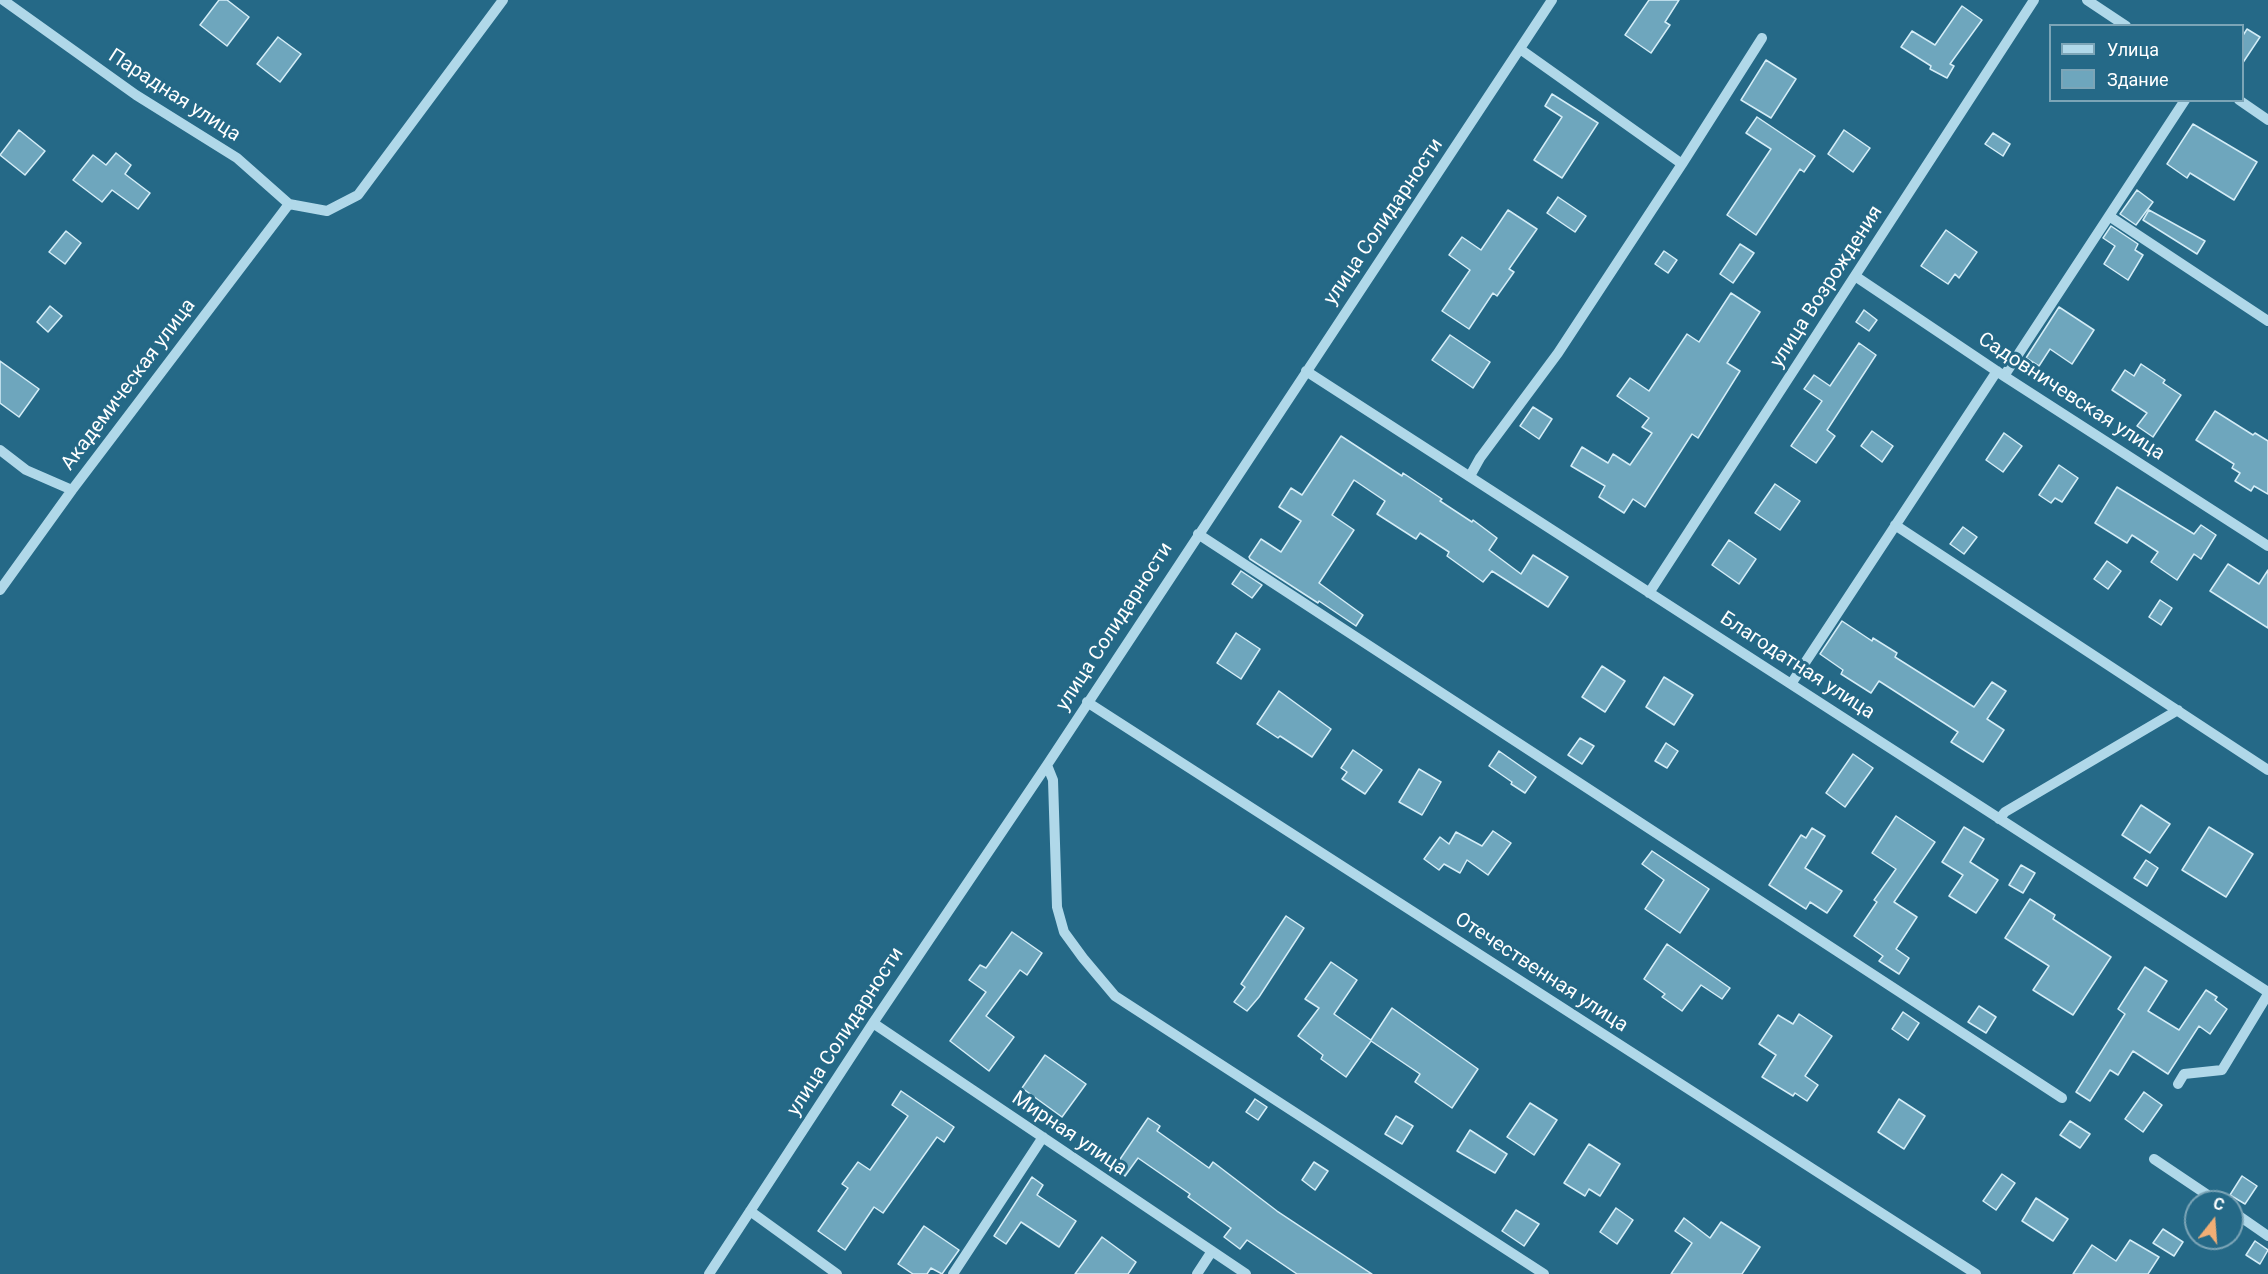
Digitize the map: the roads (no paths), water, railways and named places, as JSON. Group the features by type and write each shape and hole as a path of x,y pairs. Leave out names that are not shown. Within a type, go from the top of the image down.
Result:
{"street":[{"name":"Парадная улица","path":"3,0 135,95 237,158 289,204"},
{"path":"289,204 327,211 358,195 503,0"},
{"name":"улица Солидарности","path":"709,1274 1552,0"},
{"name":"улица Возрождения","path":"1649,593 2034,0"},
{"path":"2087,0 2123,24"},
{"path":"1470,476 1480,458 1558,353 1762,38"},
{"path":"1520,49 1682,164"},
{"path":"1791,684 1895,525 2109,216 2184,102"},
{"path":"2242,102 2268,120"},
{"name":"Академическая улица","path":"0,590 72,490 289,204"},
{"path":"2109,216 2268,321"},
{"name":"Садовничевская улица","path":"1856,276 2268,546"},
{"name":"Благодатная улица","path":"1306,371 2268,993"},
{"path":"0,450 26,470 72,490"},
{"path":"1895,525 2268,770"},
{"path":"1198,534 2062,1098"},
{"name":"Отечественная улица","path":"1086,702 1976,1274"},
{"path":"2000,819 2005,812 2178,710"},
{"path":"1047,765 1053,780 1057,907 1064,932 1115,996 1544,1274"},
{"path":"2178,1084 2184,1074 2222,1070 2268,993"},
{"name":"Мирная улица","path":"873,1023 1246,1274"},
{"path":"953,1274 1043,1137"},
{"path":"2154,1159 2200,1190"},
{"path":"750,1211 837,1274"},
{"path":"2244,1219 2268,1236"},
{"path":"1197,1274 1212,1251"}]}
